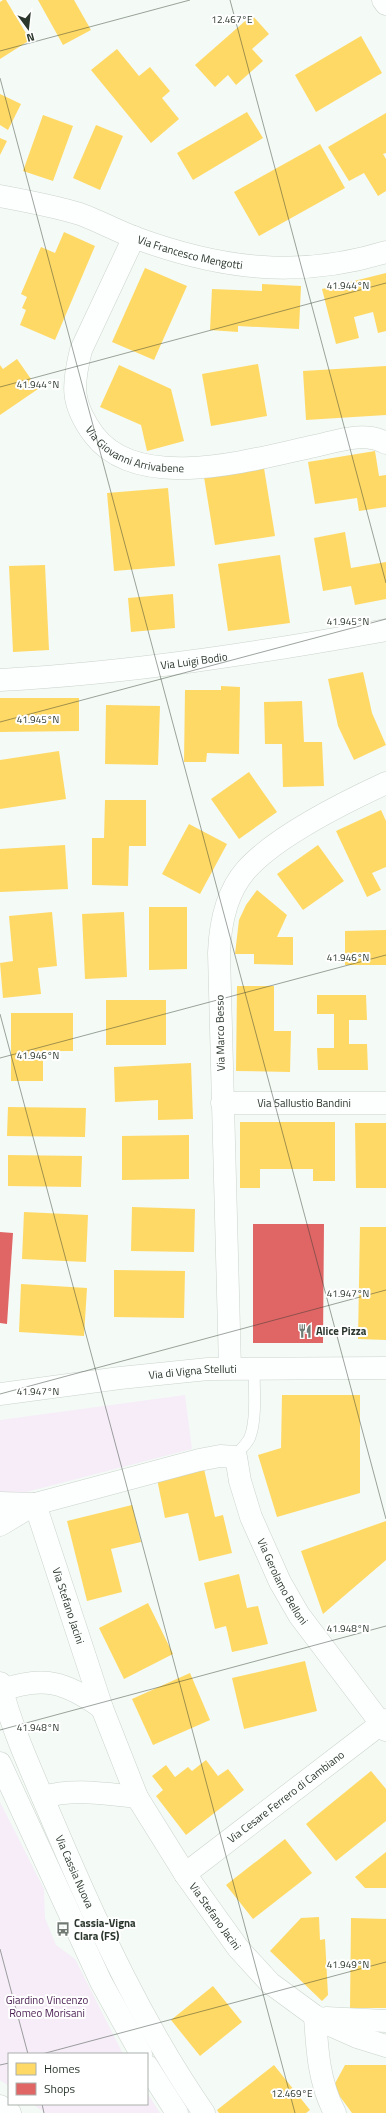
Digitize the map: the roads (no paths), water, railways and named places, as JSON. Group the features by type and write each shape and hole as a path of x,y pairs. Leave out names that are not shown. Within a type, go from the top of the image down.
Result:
{"street":[{"path":"384,0 386,4"},
{"name":"Via Francesco Mengotti","path":"0,196 66,210 93,219 134,237 200,258 263,268 309,267 354,260 386,252"},
{"name":"Via Giovanni Arrivabene","path":"134,237 81,350 75,369 74,389 82,415 96,437 105,447 140,465 175,469 227,463 347,439 370,438 386,443"},
{"name":"Via Luigi Bodio","path":"0,680 79,675 163,666 386,630"},
{"name":"Via Marco Besso","path":"230,1368 219,941 222,921 231,895 246,871 273,847 331,811 386,783"},
{"name":"Via Sallustio Bandini","path":"222,1102 386,1103"},
{"name":"Via di Vigna Stelluti","path":"0,1394 120,1378 230,1368 386,1368"},
{"path":"0,1525 35,1504 198,1460 220,1456 236,1457"},
{"name":"Via Gerolamo Belloni","path":"236,1457 240,1481 251,1517 280,1582 299,1615 384,1725"},
{"path":"0,1503 35,1504"},
{"name":"Via Stefano Jacini","path":"35,1504 102,1708 137,1797 185,1874 252,1965 270,1983 314,2016 347,2034 386,2046"},
{"path":"1,1688 30,1682 58,1684 77,1691 102,1708"},
{"name":"Via Cassia Nuova","path":"1,1688 43,1797 85,1896 122,1974 165,2055 204,2113"},
{"name":"Via Cesare Ferrero di Cambiano","path":"185,1874 384,1725"},
{"name":"Via Cassia Nuova","path":"0,1763 101,1982 139,2053"},
{"path":"43,1797 56,1793 78,1792 137,1797"},
{"path":"335,2113 328,2099 321,2078 314,2016 349,2020 386,2021"},
{"path":"148,2068 177,2113"},
{"path":"0,2106 10,2113"}],"lane":[{"path":"236,1457 241,1448 248,1441 252,1429 254,1368"}],"place":[{"name":"Alice Pizza","path":"305,1331"},
{"name":"Cassia-Vigna Clara (FS)","path":"63,1929"}],"park label":[{"name":"Giardino Vincenzo Romeo Morisani","path":"47,2006"}]}
